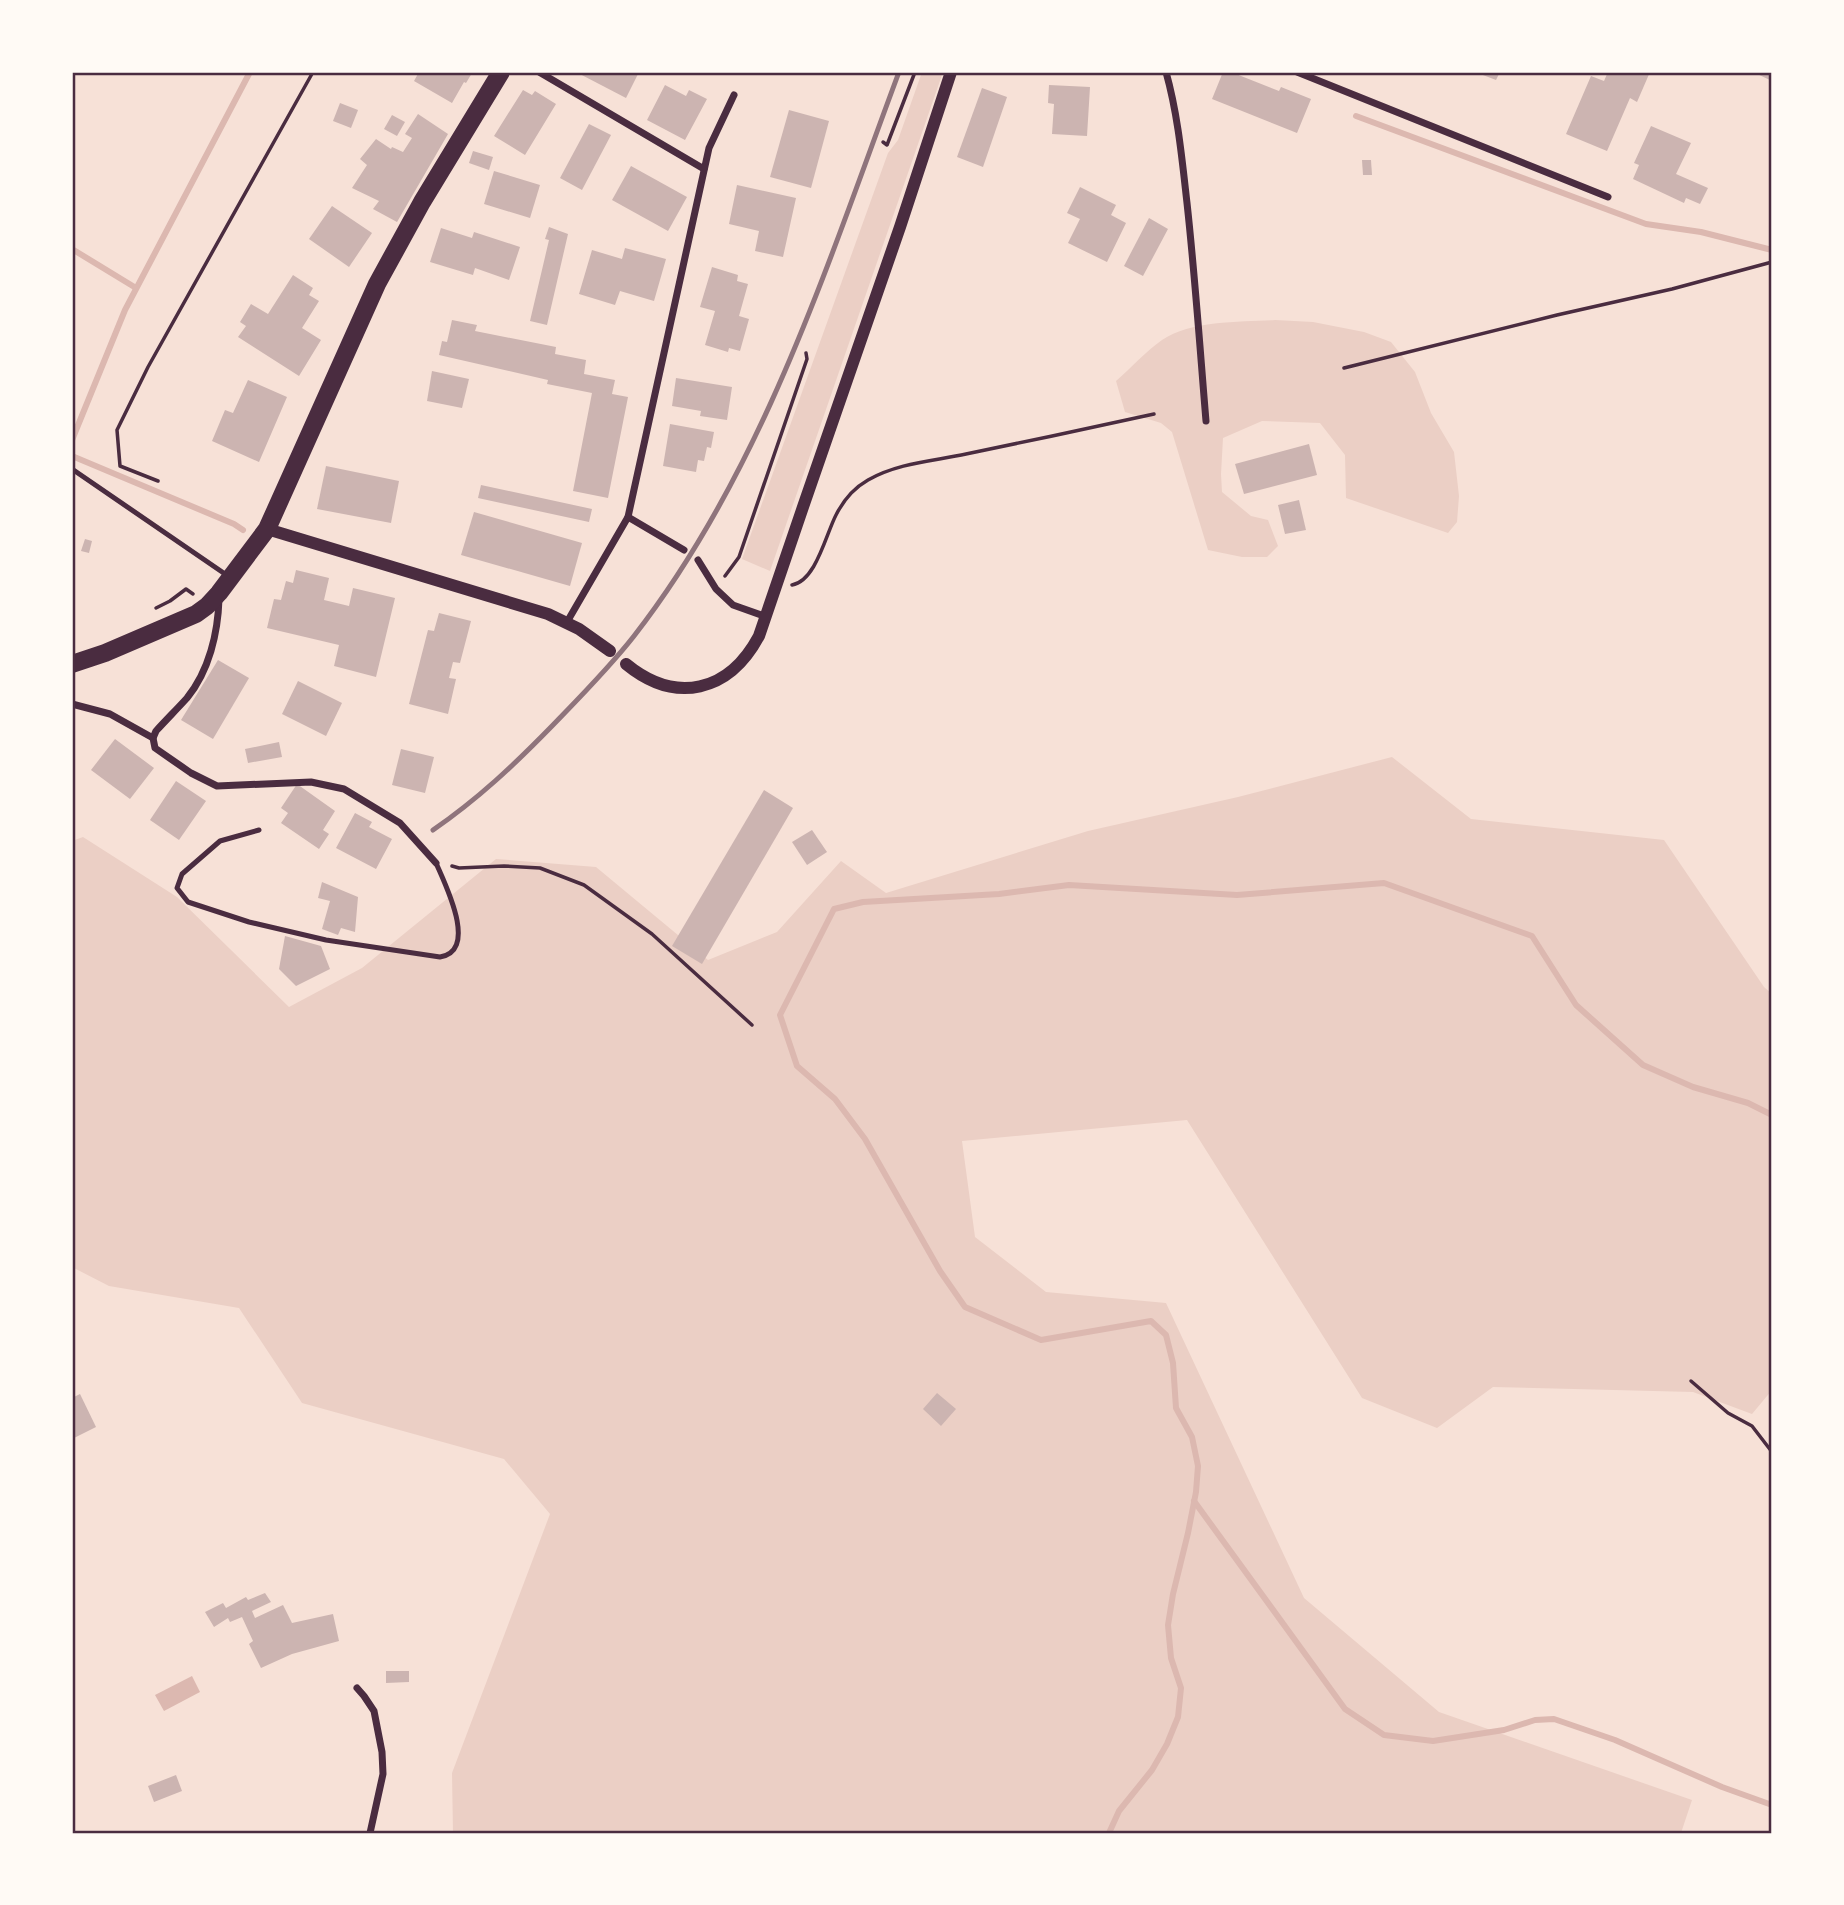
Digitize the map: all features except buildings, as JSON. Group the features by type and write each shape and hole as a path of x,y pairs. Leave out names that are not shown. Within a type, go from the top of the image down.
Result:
{"main road":[{"path":"72,664 105,653 196,614 207,606 232,578 267,529 377,284 422,202 501,72"}],"street":[{"path":"539,72 704,169"},
{"path":"626,664 657,684 692,687 709,684 726,676 750,653 767,617 951,72"},
{"path":"1166,72 1174,101 1184,169 1206,421"},
{"path":"1297,72 1608,197"},
{"path":"567,622 628,517 709,148 734,95"},
{"path":"628,517 684,550"},
{"path":"267,529 526,607 567,622 610,651"},
{"path":"698,561 716,589 733,605 767,617"},
{"path":"219,593 219,613 213,647 204,671 188,696 156,731 153,738 155,748 191,773 217,786 311,782 344,789 400,823 436,863"},
{"path":"72,704 110,714 153,738"},
{"path":"357,1688 374,1711 382,1752 383,1774 370,1833"}],"lane":[{"path":"72,469 232,578"},
{"path":"259,830 220,841 182,874 177,888 188,902 249,922 326,940 440,957 450,955 456,949 459,935 455,911 436,863"}],"path":[{"path":"158,481 120,466 117,430 148,367 313,72"},
{"path":"883,142 887,145 915,72"},
{"path":"1345,368 1672,289 1772,262"},
{"path":"716,589 739,557 807,359 806,353"},
{"path":"775,589 798,584 808,575 823,548 835,516 848,497 866,481 894,468 1154,414"},
{"path":"436,863 459,868 540,868 584,885 652,934 752,1025"},
{"path":"1691,1381 1728,1413 1752,1426 1772,1452"}],"shaded area":[{"path":"922,72 943,72 770,571 742,559 888,153 898,140"},
{"path":"1275,320 1313,322 1364,332 1391,342 1415,372 1431,413 1454,452 1459,496 1457,522 1448,533 1346,498 1345,455 1320,423 1262,421 1223,438 1222,492 1251,516 1268,520 1278,546 1267,557 1242,557 1208,550 1172,432 1161,423 1125,412 1116,381 1156,344 1174,333 1217,323"},
{"path":"1392,757 1471,819 1664,840 1764,987 1772,994 1772,1390 1752,1414 1693,1392 1493,1387 1437,1428 1362,1398 1187,1120 962,1141 975,1237 1046,1292 1166,1303 1304,1598 1439,1712 1692,1800 1681,1833 453,1833 452,1773 550,1514 504,1459 302,1403 239,1308 109,1286 72,1267 72,841 83,837 177,897 289,1007 362,968 496,859 596,867 708,960 777,932 841,861 886,893 1088,831 1238,797"},
{"path":"192,1676 200,1692 164,1711 155,1695"}],"waterway":[{"path":"72,440 125,310 250,72"},
{"path":"1356,116 1646,224 1701,232 1772,250"},
{"path":"72,249 136,288"},
{"path":"72,456 243,530"},
{"path":"1109,1833 1119,1811 1152,1770 1178,1717 1181,1688 1171,1658 1168,1625 1196,1492 1198,1466 1192,1437 1176,1408 1173,1363 1166,1335 1151,1321 1041,1340 965,1307 940,1271 865,1139 835,1099 797,1066 780,1015 834,909 863,902 999,894 1069,885 1237,895 1384,883 1532,936 1576,1005 1643,1065 1693,1087 1748,1103 1772,1115"},
{"path":"1194,1501 1345,1709 1384,1735 1433,1741 1504,1730 1535,1720 1554,1719 1615,1740 1722,1787 1772,1805"}],"railway":[{"path":"433,830 495,781 584,693 634,636 679,572 720,505 788,364 818,291 899,72"}]}
